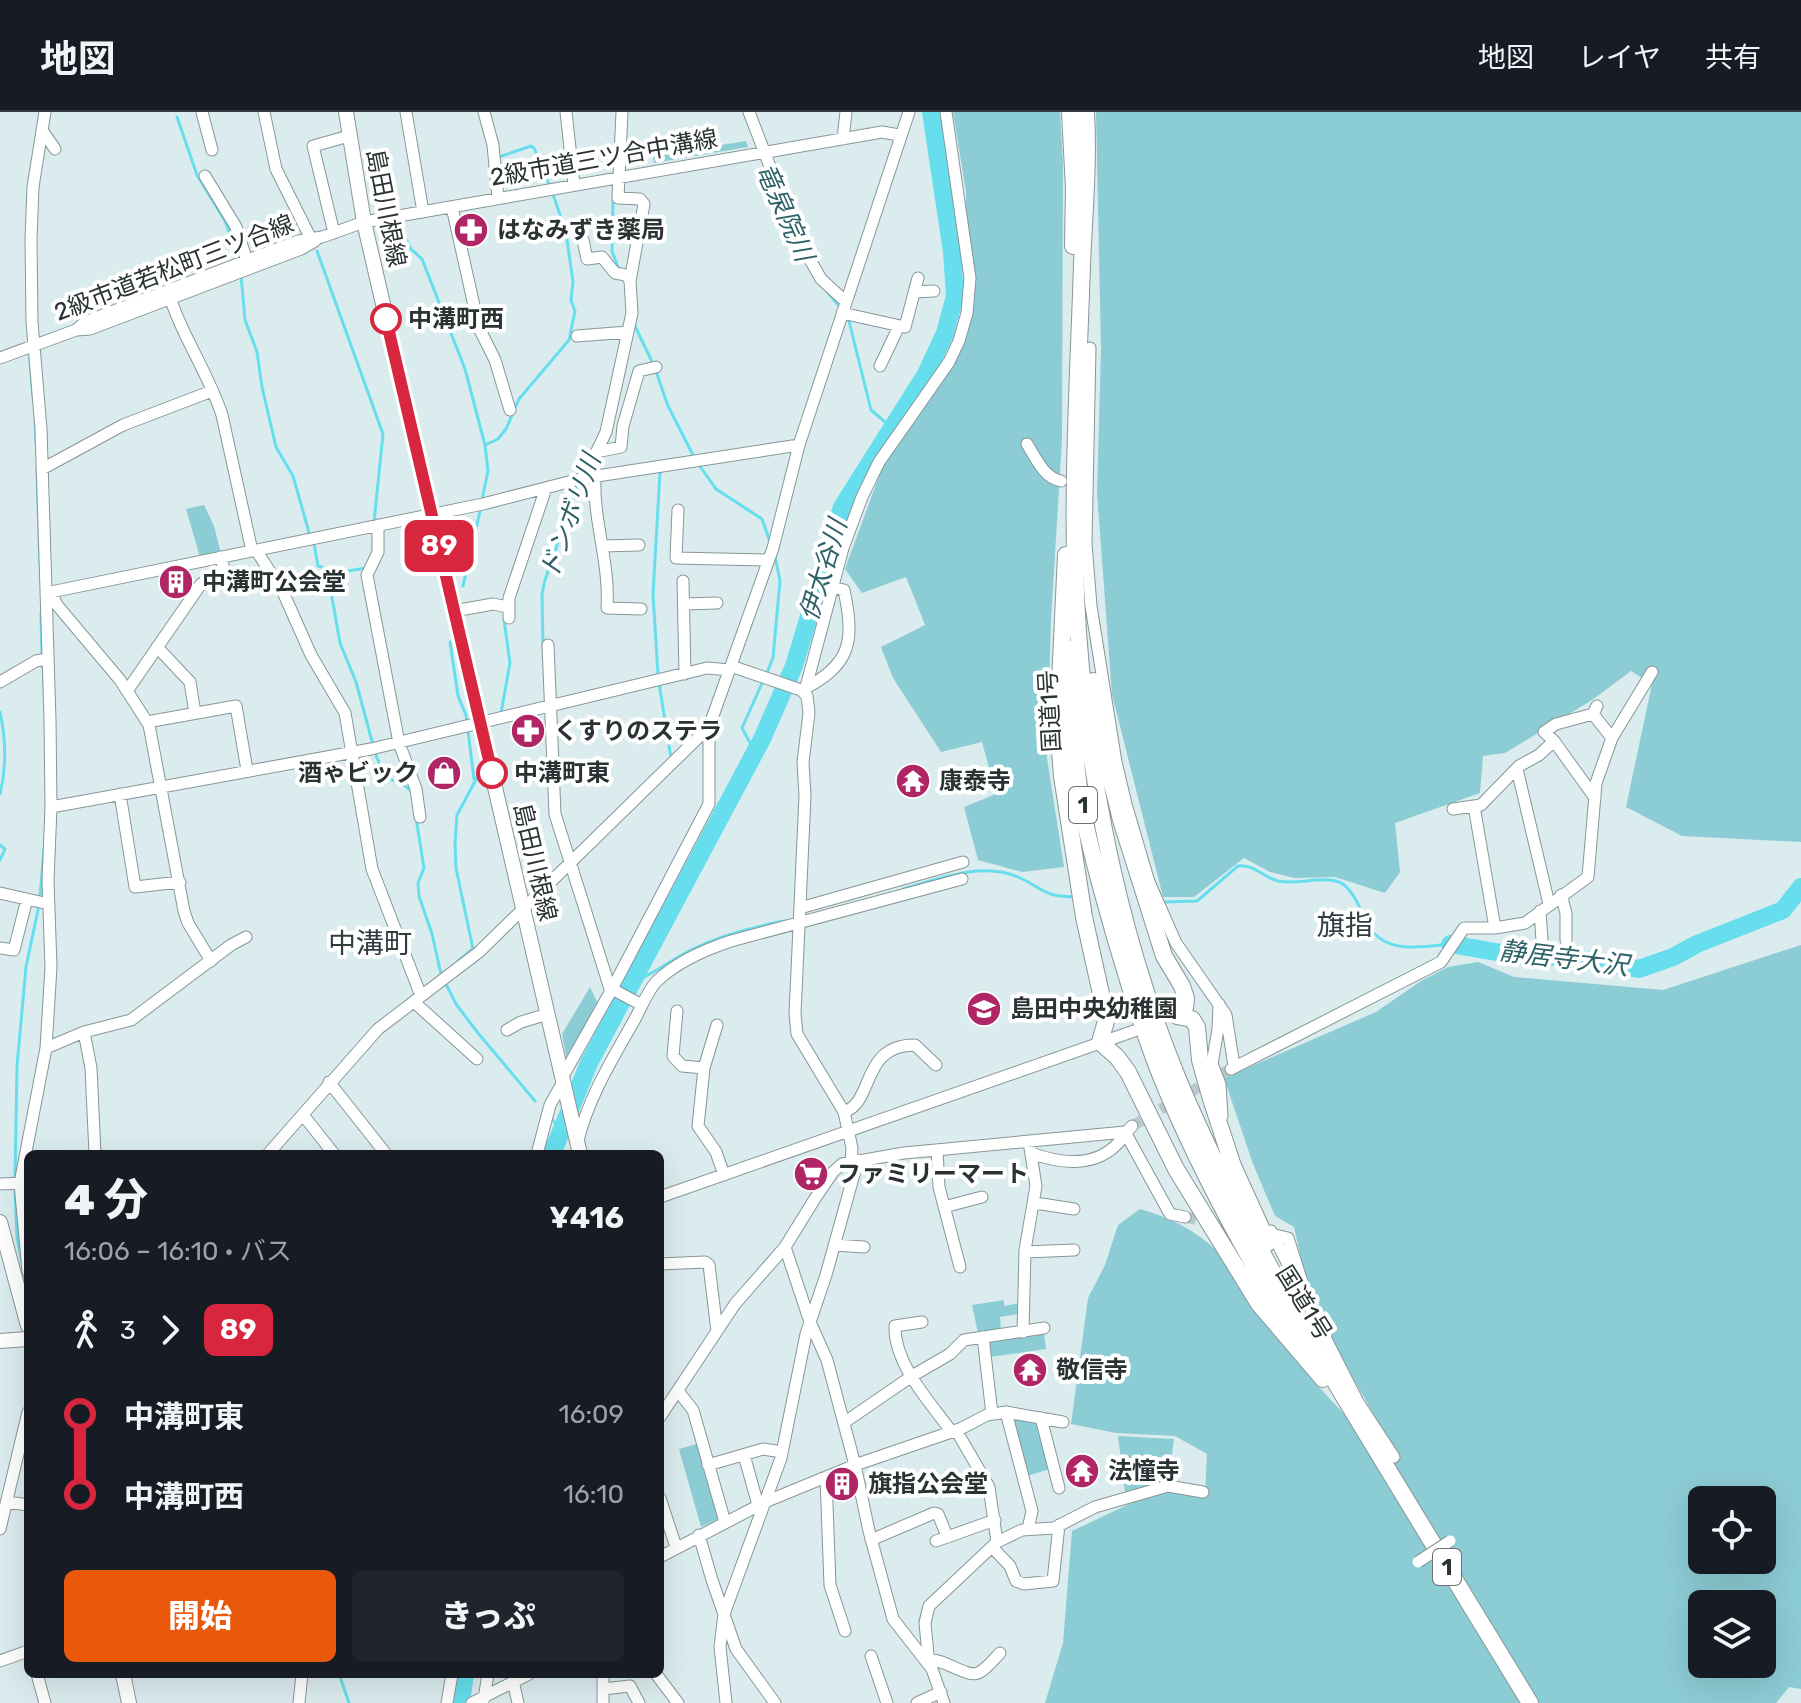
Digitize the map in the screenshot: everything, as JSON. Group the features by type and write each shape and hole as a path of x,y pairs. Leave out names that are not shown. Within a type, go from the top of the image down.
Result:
{"highway":[{"name":"国道1号","path":"1070,112 1074,189 1067,518 1072,712 1079,789 1097,874 1120,955 1166,1089 1252,1265 1365,1431 1530,1703"},
{"name":"国道1号","path":"1086,112 1087,187 1075,474 1076,574 1080,645 1096,785 1120,902 1178,1078 1229,1190 1325,1373"},
{"path":"1067,518 1058,724 1062,776 1084,917 1105,1012 1106,1021 1100,1042 1128,1072 1176,1169 1259,1304 1325,1373"},
{"path":"1076,574 1110,775 1121,820 1164,956 1186,998 1185,1008 1171,1018 1187,1016 1197,1027 1200,1060 1233,1166 1325,1373"}],"main road":[{"name":"島田川根線","path":"346,112 364,222 454,611 470,726 523,908 564,1080 577,1150"},
{"path":"0,1222 24,1299"},
{"path":"0,1341 24,1339"},
{"path":"124,1678 129,1703"}],"street":[{"path":"29,1150 46,1048 51,967 48,593 34,346 31,217 45,112"},
{"path":"202,112 212,150"},
{"path":"264,112 276,169 317,238 301,249 169,295 182,331 222,415 254,550 283,592 311,655 345,713 372,869 418,999 477,1059"},
{"path":"406,112 423,212"},
{"path":"484,112 493,145 498,198"},
{"path":"566,112 574,184"},
{"path":"622,112 618,198 640,199 644,204 630,281 632,313 606,432 596,452 590,478 609,586 607,608 641,609"},
{"path":"749,112 782,207 813,267 844,307 905,327 918,278"},
{"path":"843,139 846,112"},
{"path":"538,1150 550,1105 709,804 709,727 768,560 799,445 909,112"},
{"path":"802,689 831,587 862,497 879,462 949,362 967,313 970,278 946,112"},
{"path":"42,130 55,149"},
{"name":"2級市道三ツ合中溝線","path":"364,222 882,132 899,135"},
{"path":"334,233 313,146 349,136"},
{"path":"205,176 236,227 247,261"},
{"path":"452,207 479,328 495,360 510,410"},
{"name":"2級市道若松町三ツ合線","path":"0,358 76,330 85,322 169,295 298,241 364,222"},
{"path":"583,240 587,259 602,257 615,273 626,275 630,281"},
{"path":"915,292 934,291"},
{"path":"880,366 899,326"},
{"path":"577,336 628,332"},
{"path":"1090,348 1086,544 1091,606 1108,717 1126,804 1149,882 1176,943 1226,1015 1232,1068 1441,962 1464,928 1495,928 1525,923 1588,877 1596,783 1612,738 1652,672"},
{"path":"596,452 621,447 623,426 639,371 656,367"},
{"path":"42,469 123,425 212,391"},
{"path":"1027,444 1045,473 1061,481"},
{"path":"48,593 432,514 590,478 799,445"},
{"path":"454,611 493,604 509,612 546,488"},
{"path":"678,510 676,558 768,560"},
{"path":"378,525 378,552 367,575 399,743 416,789 420,817"},
{"path":"603,546 639,545"},
{"path":"127,691 201,584 225,571 220,557"},
{"path":"683,581 685,674"},
{"path":"802,689 827,677 837,667 849,637 850,618 844,590 831,587"},
{"path":"48,593 127,691 147,722 188,923 211,961"},
{"path":"684,604 717,603"},
{"path":"548,645 555,814 612,990 642,1005"},
{"path":"157,647 190,682 195,713"},
{"path":"0,682 36,661 47,659"},
{"path":"51,807 399,743 714,668 730,668 802,689 807,696 809,713 803,762 805,796 798,924 797,1034 844,1112 854,1161 834,1245 810,1322 782,1452 724,1614 720,1647 726,1703"},
{"path":"147,722 236,706 247,770"},
{"path":"1595,798 1554,741 1544,732 1556,724 1595,710 1612,738"},
{"path":"272,1150 378,1029 479,952 709,727"},
{"path":"1453,809 1481,805 1517,769 1554,741"},
{"path":"1517,769 1544,908 1542,941"},
{"path":"120,794 135,887 180,882"},
{"path":"1474,806 1495,928"},
{"path":"800,908 963,862"},
{"path":"577,1150 584,1114 654,984 669,972 708,949 962,879"},
{"path":"0,893 49,904"},
{"path":"1561,895 1566,913 1566,940"},
{"path":"0,948 14,950 27,899"},
{"path":"46,1048 84,1032 131,1020 246,937"},
{"path":"1219,1003 1212,1064 1220,1084 1221,1113 1248,1184 1358,1402 1394,1457"},
{"path":"677,1011 673,1056 682,1066 704,1068"},
{"path":"507,1030 548,1014"},
{"path":"717,1025 704,1068 698,1126 716,1152 724,1175"},
{"path":"664,1196 1134,1031"},
{"path":"84,1032 91,1068 95,1150"},
{"path":"844,1112 858,1103 871,1070 881,1057 907,1045 915,1045 936,1065"},
{"path":"329,1082 383,1150"},
{"path":"303,1115 331,1150"},
{"path":"1030,1147 1051,1160 1082,1163 1108,1151 1129,1129"},
{"path":"664,1411 735,1304 785,1247 833,1172 842,1164 937,1150 1030,1147 1129,1129"},
{"path":"1129,1129 1170,1214 1185,1217"},
{"path":"1023,1332 1026,1234 1035,1203 1035,1169 1030,1147"},
{"path":"937,1150 939,1187 960,1267"},
{"path":"0,1184 24,1183"},
{"path":"944,1207 982,1197"},
{"path":"1035,1203 1074,1209"},
{"path":"1275,1235 1288,1238 1302,1282 1296,1284"},
{"path":"834,1245 864,1247"},
{"path":"785,1247 810,1322 827,1360 893,1619 929,1663"},
{"path":"1025,1252 1074,1250"},
{"path":"664,1264 705,1262 709,1265 717,1331"},
{"path":"922,1322 895,1326 898,1349 912,1376 953,1430 989,1487 995,1520 995,1545 1016,1581 1024,1584 1053,1581 1059,1525"},
{"path":"845,1422 950,1354 964,1340 1044,1328"},
{"path":"983,1337 992,1414"},
{"path":"678,1391 693,1410 725,1522"},
{"path":"1006,1412 1032,1511 1028,1529"},
{"path":"664,1554 762,1504 855,1465 992,1414 1006,1412 1063,1422"},
{"path":"1041,1418 1059,1488"},
{"path":"0,1529 24,1427"},
{"path":"708,1465 763,1449 782,1452"},
{"path":"744,1455 762,1504"},
{"path":"826,1477 830,1585 845,1631"},
{"path":"917,1703 942,1698 929,1663 925,1623 929,1606 995,1545 1028,1529 1059,1525 1095,1507 1168,1486 1203,1492"},
{"path":"664,1510 676,1547"},
{"path":"871,1540 934,1513 938,1514 941,1538 995,1520"},
{"path":"699,1535 736,1649 775,1703"},
{"path":"1418,1562 1450,1541"},
{"path":"0,1661 24,1652"},
{"path":"929,1663 937,1659 972,1675 980,1673 1000,1653"},
{"path":"871,1656 887,1703"},
{"path":"38,1678 45,1703"},
{"path":"299,1703 302,1678"},
{"path":"447,1703 451,1678"},
{"path":"480,1701 489,1678"},
{"path":"480,1701 492,1691 520,1678"},
{"path":"603,1678 603,1703"},
{"path":"659,1678 678,1703"},
{"path":"513,1681 518,1703"},
{"path":"603,1689 630,1686 639,1703"}],"shaded area":[{"path":"953,112 1060,112 1063,164 1062,440 1051,619 1047,758 1064,867 1022,872 978,860 964,807 996,794 982,742 941,752 893,678 881,647 925,625 906,577 862,593 845,569 887,454 937,381 965,306 966,192"},
{"path":"1096,112 1801,112 1801,842 1682,836 1626,807 1652,684 1631,671 1592,700 1505,753 1483,756 1480,793 1395,823 1400,872 1385,893 1335,877 1294,878 1270,872 1244,858 1194,897 1163,897 1112,694 1097,493 1101,349"},
{"path":"746,141 748,147 654,163 653,156"},
{"path":"204,505 214,526 221,553 200,557 186,509"},
{"path":"1801,945 1801,1689 1789,1687 1776,1703 1045,1703 1063,1643 1072,1531 1165,1487 1125,1492 1118,1436 1174,1439 1168,1486 1205,1494 1207,1454 1175,1436 1116,1433 1071,1424 1088,1298 1105,1265 1118,1225 1140,1209 1163,1217 1206,1241 1230,1265 1265,1320 1325,1394 1359,1428 1397,1456 1326,1330 1306,1282 1294,1227 1275,1216 1253,1164 1224,1078 1376,1012 1421,981 1448,967 1478,962 1514,977 1663,990"},
{"path":"590,987 597,1002 567,1060 562,1034"},
{"path":"1004,1300 1004,1306 1019,1303 1018,1314 1000,1317 1001,1330 978,1333 972,1305"},
{"path":"1044,1333 1046,1349 990,1357 989,1338"},
{"path":"1013,1418 1039,1422 1050,1469 1027,1476"},
{"path":"700,1443 721,1518 701,1527 679,1449"}],"waterway":[{"name":"伊太谷川","path":"554,1150 589,1063 762,739 794,666 842,507 926,374 945,333 955,296 952,252 931,112"},
{"path":"177,117 197,175 225,221 239,260"},
{"path":"499,157 531,146 550,187"},
{"path":"485,445 498,439 506,429 519,399 569,340 575,311 571,300 573,282 566,233 553,194"},
{"name":"ドンボリ川","path":"613,200 612,251 619,270"},
{"path":"400,227 411,249 422,259 465,369 485,445 488,471 482,500"},
{"path":"317,251 383,434 374,522"},
{"path":"241,275 245,320 257,352 276,447 293,476 310,536"},
{"name":"竜泉院川","path":"825,289 839,306"},
{"name":"竜泉院川","path":"849,321 871,410 891,427"},
{"path":"634,324 653,364"},
{"path":"29,349 33,398"},
{"path":"656,371 668,406 695,459"},
{"path":"35,421 36,442"},
{"path":"699,465 716,489 762,519 770,542"},
{"path":"37,469 40,565"},
{"path":"658,675 653,594 660,472"},
{"name":"ドンボリ川","path":"543,647 542,594 545,580 578,485"},
{"path":"463,586 481,507"},
{"path":"314,543 318,566 327,569 340,643 356,682 373,745"},
{"path":"766,675 773,658 780,581 775,556"},
{"path":"327,569 348,571 366,568"},
{"path":"41,613 42,657"},
{"path":"501,713 510,663 504,620"},
{"path":"450,642 458,696 466,715 474,779"},
{"path":"43,665 44,685"},
{"path":"755,752 742,728 763,681"},
{"path":"659,683 671,758"},
{"path":"0,712 5,753 0,794"},
{"path":"375,752 388,776 411,791"},
{"path":"458,961 473,949 456,868 457,815 480,772"},
{"path":"416,818 424,868 418,883 419,896 441,974 456,1004 535,1101"},
{"path":"0,845 5,849 0,860"},
{"path":"40,897 44,849"},
{"path":"1163,902 1197,901 1238,866 1244,866 1278,881 1332,880 1342,883 1353,895 1370,928 1386,942 1406,947 1450,944"},
{"path":"903,889 960,873 990,871 1018,877 1049,893 1075,897"},
{"name":"静居寺大沢","path":"1450,944 1519,956 1570,957 1639,969 1783,910 1801,887"},
{"path":"15,1179 17,1066 26,967 39,905"},
{"path":"632,982 704,944 784,921"},
{"name":"ドンボリ川","path":"608,1002 614,1014"},
{"path":"550,1117 561,1130"},
{"path":"15,1191 17,1237 22,1263"},
{"path":"920,1620 925,1604"},
{"path":"340,1678 349,1703"},
{"name":"伊太谷川","path":"461,1703 464,1678"}],"tunnel":[{"path":"1132,1126 1230,1069"},
{"path":"1185,1217 1236,1227"}],"bus line":[{"name":"89","path":"386,319 492,773"}],"place":[{"name":"はなみずき薬局","path":"471,230"},
{"name":"中溝町西","path":"386,319"},
{"name":"中溝町公会堂","path":"176,582"},
{"name":"くすりのステラ","path":"528,731"},
{"name":"酒ゃビック","path":"444,773"},
{"name":"中溝町東","path":"492,773"},
{"name":"康泰寺","path":"913,781"},
{"name":"島田中央幼稚園","path":"984,1009"},
{"name":"ファミリーマート","path":"811,1174"},
{"name":"敬信寺","path":"1030,1370"},
{"name":"法憧寺","path":"1082,1471"},
{"name":"旗指公会堂","path":"842,1484"}],"district":[{"name":"旗指","path":"1345,925"},
{"name":"中溝町","path":"370,943"}]}
